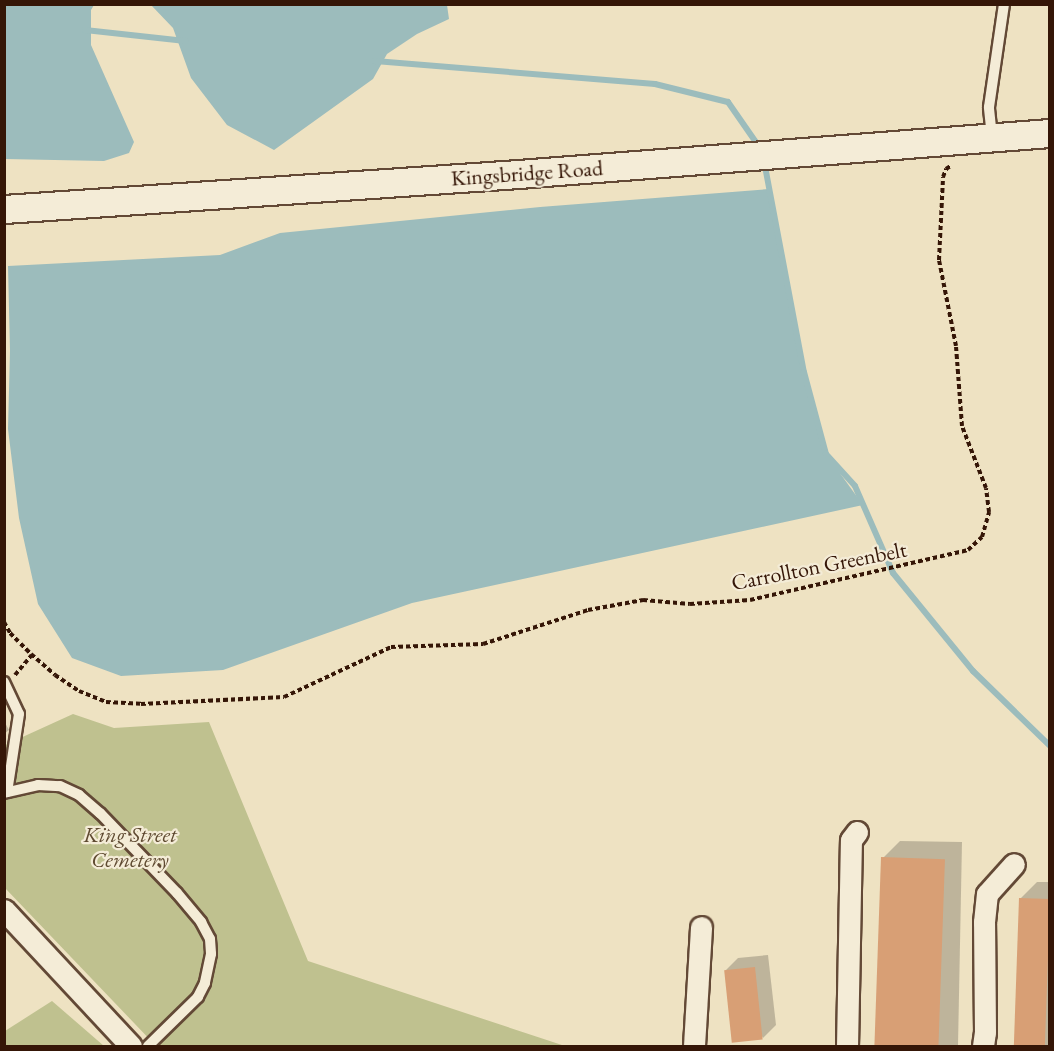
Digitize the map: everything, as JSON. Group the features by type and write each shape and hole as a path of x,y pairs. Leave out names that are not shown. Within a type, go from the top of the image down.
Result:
{"street":[{"name":"Kingsbridge Road","path":"4,209 519,174 1050,133"},
{"path":"847,1047 851,840 857,832"},
{"path":"983,1047 984,922 987,894 1014,864"},
{"path":"4,910 131,1047"},
{"path":"694,1047 701,927"}],"lane":[{"path":"992,137 989,106 1004,4"},
{"path":"4,682 19,714 6,792 38,785 60,786 79,795 100,813 177,893 201,922 210,939 211,954 206,983 198,997 148,1047"}],"path":[{"name":"Carrollton Greenbelt","path":"4,622 10,633 32,655 79,692 106,702 141,704 284,697 391,647 483,644 588,610 642,600 690,604 750,600 969,550 982,537 989,512 986,488 962,426 956,346 939,260 938,226 943,177 946,169 957,162"},
{"path":"15,675 32,655"}],"green space":[{"name":"King Street Cemetery","path":"73,714 114,728 209,722 308,961 565,1046 156,1046 5,888 5,745"},
{"path":"52,1001 104,1046 5,1046 5,1031"}],"water":[{"path":"4,5 94,5 91,10 91,45 134,142 129,153 104,161 5,159"},
{"path":"151,5 447,5 449,19 417,34 387,54 373,79 274,150 227,125 191,78 173,28"},
{"path":"769,189 804,372 826,454 863,505 412,603 223,670 121,676 72,658 38,604 19,518 8,429 10,351 8,266 220,255 280,233 540,207"}],"building":[{"path":"881,857 945,859 938,1046 874,1046"},
{"path":"1019,898 1050,899 1045,1046 1014,1046"},
{"path":"755,967 763,1040 732,1043 724,970"}],"waterway":[{"path":"85,30 185,41"},
{"path":"375,61 655,84 728,102 760,148"},
{"path":"764,161 804,372 826,454 855,486 893,573 973,671 1050,746"}]}
